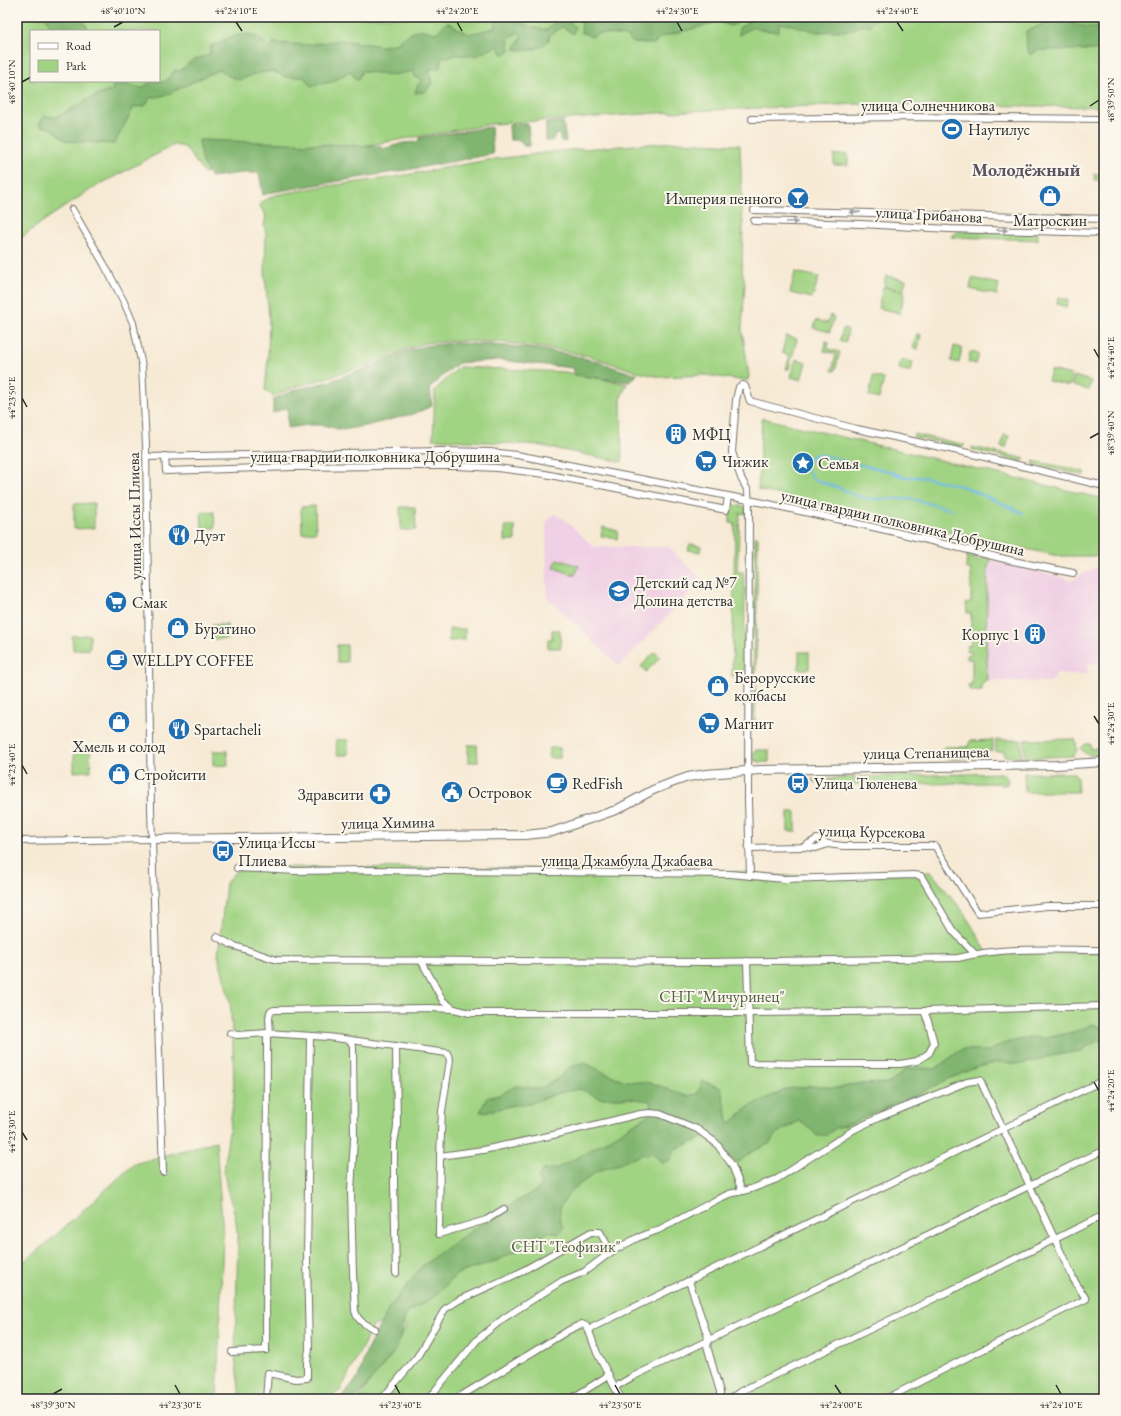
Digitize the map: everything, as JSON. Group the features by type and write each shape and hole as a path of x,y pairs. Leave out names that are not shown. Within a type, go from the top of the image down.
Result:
{"street":[{"name":"улица Солнечникова","path":"752,119 904,117 1104,119"},
{"name":"улица Иссы Плиева","path":"72,209 124,302 133,323 142,366 146,457 152,839 163,1172"},
{"name":"улица Грибанова","path":"754,210 1104,218"},
{"name":"улица Грибанова","path":"754,221 861,224 949,229 1104,232"},
{"path":"750,876 748,848 749,500 748,491 740,478 732,452 736,400 739,387 743,385 745,386 750,401 760,404 857,429 968,453 1104,486"},
{"name":"улица гвардии полковника Добрушина","path":"146,457 440,451 490,452 524,457 749,500 895,532 1013,561 1073,573"},
{"name":"улица гвардии полковника Добрушина","path":"165,456 166,471 294,467 477,466 545,474 726,510 728,496"},
{"name":"улица Степанищева","path":"748,771 904,766 1056,765 1104,762"},
{"name":"улица Химина","path":"17,841 526,835 552,832 616,810 653,790 688,777 748,771"},
{"name":"улица Курсекова","path":"748,848 803,847 817,839 828,844 843,846 935,846 978,913 1047,906 1104,906"},
{"name":"улица Джамбула Джабаева","path":"237,868 296,871 367,870 730,874 784,879 894,875 921,876 953,930 975,954"},
{"path":"217,937 277,960 748,962 958,958 975,954 1009,951 1104,950"},
{"path":"421,960 443,1001 454,1009"},
{"path":"748,962 750,1063 900,1064 918,1061 929,1053 934,1042 924,1011"},
{"path":"232,1352 266,1350 268,1034 270,1012 274,1010 429,1008 454,1009 470,1013 748,1013 924,1011 1104,1006"},
{"path":"230,1033 237,1035 268,1034 310,1036 447,1053 450,1060 442,1111 439,1234 486,1220 504,1209"},
{"path":"266,1399 268,1373 296,1379 307,1378 309,1349 308,1261 310,1036"},
{"path":"350,1040 353,1046 354,1138 351,1191 355,1311 357,1317 364,1325 375,1329"},
{"path":"396,1046 397,1127 394,1143 396,1273"},
{"path":"428,1399 478,1339 504,1318 562,1281 584,1272 611,1252 729,1194 777,1179 855,1129 878,1118 967,1082 980,1080 1054,1239 1074,1280 1086,1299 886,1399"},
{"path":"590,1331 593,1327 1104,1080"},
{"path":"440,1156 483,1150 640,1114 660,1114 697,1129 716,1143 732,1165 742,1191"},
{"path":"615,1387 709,1340 1104,1150"},
{"path":"730,1399 741,1391 1104,1215"},
{"path":"382,1399 417,1358 445,1309 459,1300 519,1273 591,1232 600,1232 611,1252"},
{"path":"690,1281 709,1340 707,1346 719,1386 720,1399"},
{"path":"456,1399 569,1330 582,1324 590,1331 597,1353 621,1399"},
{"path":"571,1399 609,1375"},
{"path":"433,1394 438,1399"}],"shaded area":[{"name":"Детский сад №7 Долина детства","path":"555,514 564,519 594,547 669,547 698,576 696,586 619,666 547,597 546,522"},
{"path":"991,560 1072,580 1095,567 1104,565 1104,676 1099,662 1087,666 1089,673 1081,675 1056,674 1051,682 988,681 986,637 988,565"}],"green space":[{"path":"17,17 1104,17 1104,107 861,104 689,111 492,124 204,173 185,147 174,145 93,188 45,220 17,241"},
{"path":"46,17 80,17 89,30 52,30"},
{"path":"492,17 506,17 535,28 547,30 560,17 573,17 570,22 575,27 573,34 562,27 549,36 549,40 545,44 533,49 514,49 522,37 519,32 508,38 510,50 503,55 497,46 475,56 459,55 441,58 441,67 429,70 432,83 425,92 415,93 417,86 422,80 414,77 415,71 392,75 362,71 357,81 350,71 332,82 311,86 304,77 286,77 272,71 254,74 240,80 226,75 220,69 166,95 150,98 145,106 134,107 114,144 66,141 52,129 39,125 44,116 56,117 95,96 112,90 113,86 121,83 142,88 151,82 165,82 175,70 180,71 193,60 209,55 211,46 242,34 254,36 263,41 269,48 274,43 307,45 341,40 382,46 399,43 402,38 419,29 436,33 447,22 468,34 497,27"},
{"path":"577,17 596,17 598,19 606,17 881,17 875,19 870,25 859,26 851,30 818,32 780,23 778,32 760,30 753,27 739,35 739,28 750,21 738,20 737,23 731,26 719,22 661,37 654,44 634,43 625,36 598,33 592,37 581,32 582,22"},
{"path":"1041,17 1064,17 1075,25 1098,28 1104,27 1104,50 1038,50 1030,55 1027,48 1026,32 1043,24"},
{"path":"563,121 566,142 561,141 559,134 555,135 552,141 546,141 546,123"},
{"path":"528,124 530,146 524,146 519,140 510,140 509,125"},
{"path":"491,127 493,154 263,195 259,173 242,173 211,177 202,162 199,140 380,146 383,149 403,143 418,142 419,138"},
{"path":"675,142 740,145 741,206 743,223 742,271 745,283 742,329 749,376 748,380 705,375 660,377 638,372 589,356 559,350 500,342 456,341 425,343 361,367 298,386 273,396 265,390 269,317 265,275 266,234 264,225 266,216 260,206 260,203 275,195 320,187 389,178 488,160 568,150"},
{"path":"848,154 848,165 834,165 834,155"},
{"path":"1094,174 1104,174 1104,180 1094,180"},
{"path":"959,231 1034,233 1038,234 1038,240 951,237 954,233"},
{"path":"795,272 819,277 812,298 790,293"},
{"path":"886,276 906,280 903,291 884,286"},
{"path":"972,278 999,284 997,295 970,289"},
{"path":"883,287 905,292 900,313 878,308"},
{"path":"1058,297 1068,300 1066,307 1057,304"},
{"path":"830,315 834,317 830,332 814,328 816,320 828,323"},
{"path":"846,328 848,330 846,341 843,342 840,340 843,329"},
{"path":"917,334 921,335 918,349 913,348"},
{"path":"786,336 797,339 789,369 786,369 790,355 782,353"},
{"path":"826,341 829,342 828,349 840,352 835,371 832,371 836,354 824,351"},
{"path":"455,343 508,346 570,355 637,375 629,382 575,375 573,368 499,360 458,363 430,387 432,406 413,414 342,430 323,425 308,425 287,428 288,407 273,413 273,399 298,389 331,381 404,352 425,346"},
{"path":"954,346 962,348 959,363 951,361"},
{"path":"970,352 979,354 976,364 968,362"},
{"path":"796,359 806,362 801,380 791,377"},
{"path":"901,359 913,362 911,372 899,369"},
{"path":"459,367 565,372 627,384 621,397 622,462 537,445 433,439 435,390"},
{"path":"1051,370 1071,375 1069,386 1048,381"},
{"path":"873,376 884,379 879,399 869,396"},
{"path":"1074,376 1091,381 1089,390 1071,385"},
{"path":"762,418 1104,499 1104,556 1058,556 758,490"},
{"path":"914,434 937,439 936,442 913,437"},
{"path":"1004,435 1009,436 1006,448 1001,447"},
{"path":"939,439 965,445 962,448 938,443"},
{"path":"972,447 998,453 997,456 972,450"},
{"path":"1000,453 1025,459 1022,462 999,456"},
{"path":"1033,461 1058,466 1057,470 1035,465"},
{"path":"1060,466 1085,472 1084,475 1080,475 1059,470"},
{"path":"94,503 94,528 74,529 74,504"},
{"path":"730,504 745,507 746,514 740,513 737,572 743,572 745,590 744,678 732,677 735,524 730,523"},
{"path":"315,506 316,532 302,533 301,507"},
{"path":"400,507 415,507 416,530 401,530"},
{"path":"201,512 214,512 215,528 202,528"},
{"path":"505,526 515,526 515,541 505,541"},
{"path":"603,527 618,531 617,539 601,536"},
{"path":"755,537 758,537 755,722 753,722"},
{"path":"690,544 701,546 700,552 688,550"},
{"path":"970,553 973,556 973,559 981,560 983,556 991,560 988,565 986,635 988,681 986,679 980,688 983,690 978,692 969,689 968,685 972,684 972,659 967,659 967,655 971,655 971,651 966,651 967,646 971,645 971,613 967,613 966,603 971,602 971,570 966,568 967,554"},
{"path":"557,559 579,566 575,575 554,568"},
{"path":"212,625 227,625 228,639 213,639"},
{"path":"449,629 465,629 465,640 449,641"},
{"path":"552,630 560,630 561,648 548,648 548,639 552,639"},
{"path":"90,635 90,649 73,650 72,636"},
{"path":"337,645 347,645 347,662 337,662"},
{"path":"655,652 660,658 646,672 641,666"},
{"path":"799,652 809,652 809,669 799,669"},
{"path":"1075,739 1077,750 1073,756 1025,758 1024,740"},
{"path":"336,740 348,740 348,755 337,755"},
{"path":"993,740 993,751 985,751 985,756 955,759 943,758 941,755 941,750 944,747 968,747 970,741"},
{"path":"996,740 1021,740 1022,757 1004,756 1004,751 996,752"},
{"path":"1085,744 1090,744 1091,749 1104,747 1104,754 1088,755 1081,748"},
{"path":"468,745 477,745 478,762 468,762"},
{"path":"90,748 91,771 74,772 74,749"},
{"path":"549,748 560,748 560,758 549,758"},
{"path":"757,750 769,750 769,762 754,760 753,752"},
{"path":"213,751 227,751 228,765 213,766"},
{"path":"1001,773 1008,780 1007,784 922,784 917,787 911,783 833,785 833,782 813,782 812,779 858,777"},
{"path":"1024,773 1074,773 1077,778 1078,792 1025,792"},
{"path":"788,812 796,812 796,831 788,831"},
{"path":"269,863 279,867 657,869 744,872 783,876 931,872 965,914 987,952 1104,952 1104,1399 358,1399 396,1344 406,1326 393,1319 373,1326 340,1391 325,1399 240,1399 235,1355 238,1239 235,1215 224,1173 234,1097 233,1046 230,1001 218,955 226,883 236,871"},
{"path":"1093,1024 1102,1028 1104,1027 1104,1040 1097,1041 1081,1051 1051,1056 1024,1064 998,1062 975,1068 855,1122 836,1128 826,1135 817,1136 811,1129 799,1121 776,1134 769,1144 751,1152 739,1162 731,1159 705,1137 675,1149 670,1160 662,1163 652,1153 641,1155 598,1171 572,1190 561,1205 559,1218 564,1228 558,1234 548,1232 522,1249 498,1260 457,1274 434,1297 406,1314 397,1348 355,1399 339,1399 358,1378 366,1352 389,1308 421,1267 450,1245 517,1201 541,1188 538,1176 543,1170 555,1169 577,1158 652,1113 650,1101 628,1098 600,1098 580,1089 558,1093 529,1104 513,1105 492,1111 480,1112 487,1098 499,1095 516,1086 540,1089 557,1079 569,1068 583,1062 626,1081 652,1083 686,1096 697,1094 703,1081 721,1088 729,1124 750,1106 787,1089 811,1086 840,1088 856,1084 890,1083 906,1069 935,1069 962,1049 989,1051 1003,1044 1030,1037 1046,1038 1077,1031"},
{"path":"216,1141 223,1235 217,1399 17,1399 17,1267 55,1236 134,1164"}],"waterway":[{"path":"833,457 813,455 808,461 806,468 813,479 842,489 853,495 870,499 912,499 953,510"},
{"path":"837,458 850,464 889,471 904,477 922,477 962,486 1023,513"}],"place":[{"name":"Наутилус","path":"952,129"},
{"name":"Матроскин","path":"1050,196"},
{"name":"Империя пенного","path":"798,198"},
{"name":"МФЦ","path":"676,434"},
{"name":"Чижик","path":"706,461"},
{"name":"Семья","path":"803,463"},
{"name":"Дуэт","path":"179,535"},
{"name":"Детский сад №7 Долина детства","path":"619,591"},
{"name":"Смак","path":"116,602"},
{"name":"Буратино","path":"178,628"},
{"name":"Корпус 1","path":"1035,634"},
{"name":"WELLPY COFFEE","path":"117,660"},
{"name":"Берорусские колбасы","path":"718,686"},
{"name":"Хмель и солод","path":"119,722"},
{"name":"Магнит","path":"709,723"},
{"name":"Spartacheli","path":"179,729"},
{"name":"Стройсити","path":"119,774"},
{"name":"RedFish","path":"557,783"},
{"name":"Улица Тюленева","path":"798,783"},
{"name":"Островок","path":"452,792"},
{"name":"Здравсити","path":"380,794"},
{"name":"Улица Иссы Плиева","path":"223,851"}],"district":[{"name":"Молодёжный","path":"1026,170"}],"park label":[{"name":"СНТ \"Мичуринец\"","path":"722,996"},
{"name":"СНТ \"Геофизик\"","path":"566,1246"}]}
